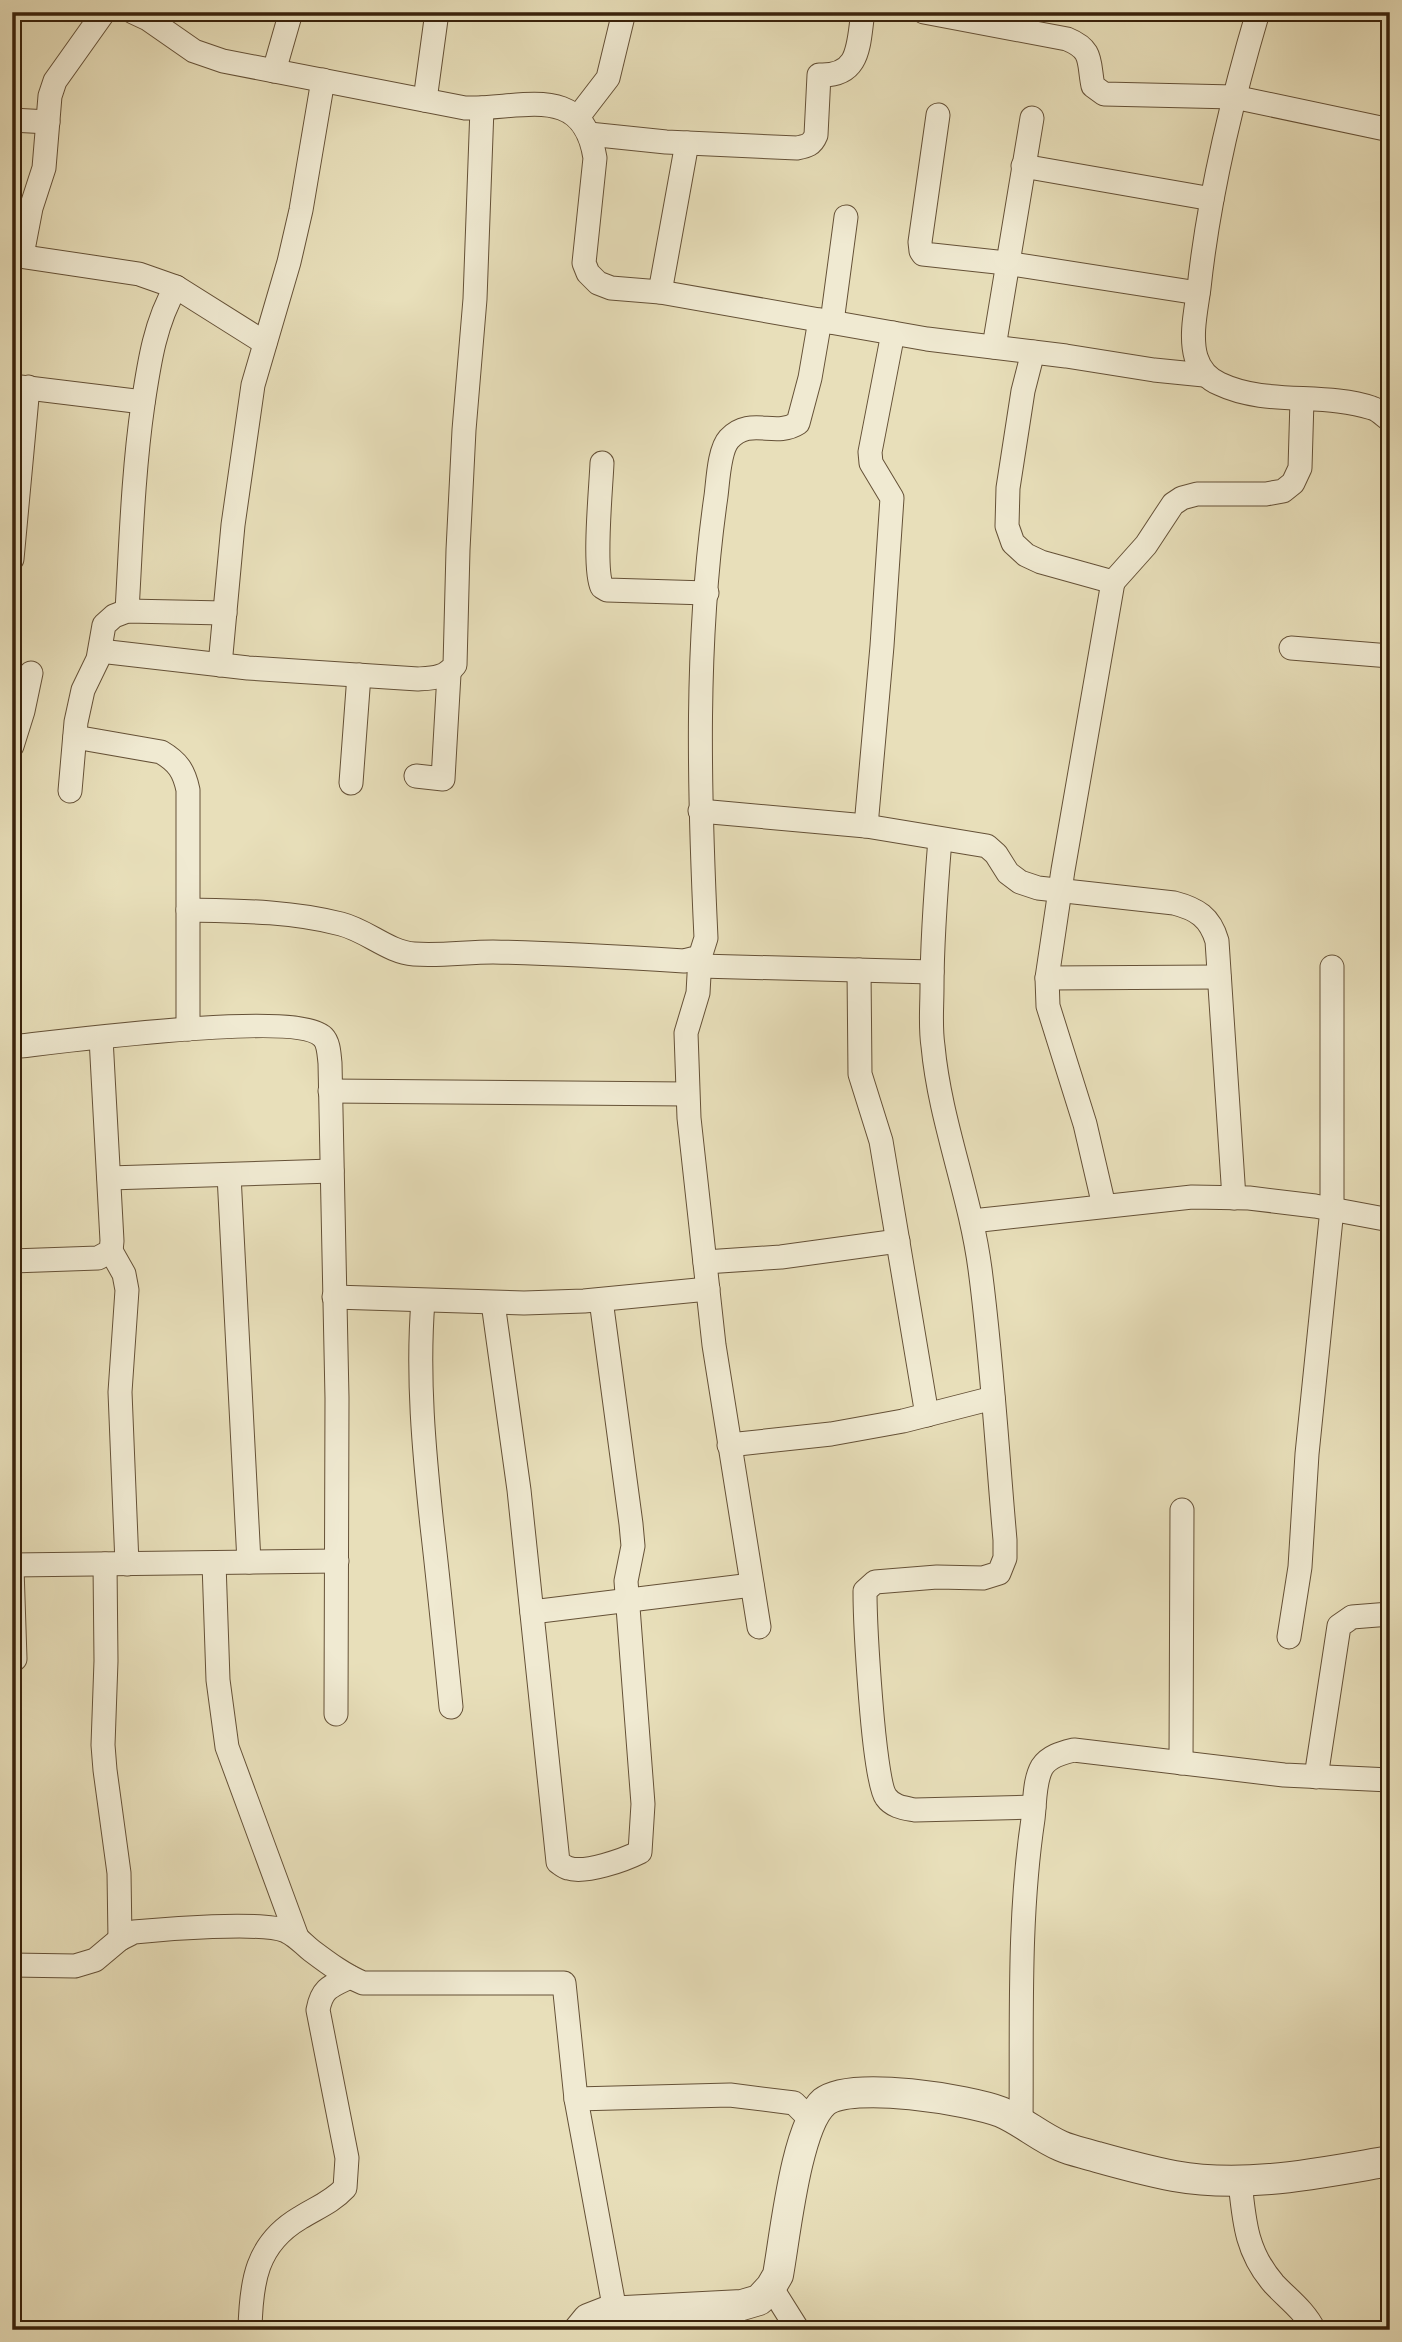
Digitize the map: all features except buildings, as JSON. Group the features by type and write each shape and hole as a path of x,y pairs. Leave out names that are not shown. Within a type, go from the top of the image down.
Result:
{"street":[{"path":"104,12 55,81 50,96 44,168 17,255 139,274 176,287 265,343"},
{"path":"133,12 148,19 194,51 223,61 465,108 536,103 553,105 583,125 687,143 797,148 807,146 816,135 819,75 831,76 851,64 856,54 863,12"},
{"path":"274,71 291,12"},
{"path":"425,100 437,12"},
{"path":"624,12 608,78 583,125 595,158 584,263 588,273 598,283 611,288 660,292 893,333 1154,370 1204,374 1237,391 1302,400 1353,403 1375,409 1390,420"},
{"path":"924,12 1078,43 1087,52 1093,86 1104,94 1234,97 1390,131"},
{"path":"1204,374 1196,358 1194,334 1205,235 1234,97 1258,12"},
{"path":"220,665 233,525 253,384 289,262 301,210 323,80"},
{"path":"100,651 220,665 418,679 438,678 449,674 456,665 458,550 464,430 475,299 482,108"},
{"path":"938,115 920,242 921,251 927,255 1006,263 1198,293"},
{"path":"994,347 1032,118"},
{"path":"12,120 48,122"},
{"path":"660,292 687,143"},
{"path":"1023,166 1212,199"},
{"path":"759,1627 714,1345 687,1094 686,1033 698,993 700,961 706,938 700,811 704,629 712,522 720,466 727,441 740,430 757,427 787,430 798,423 826,321 846,217"},
{"path":"127,611 136,451 143,402 152,350 166,304 176,287"},
{"path":"866,826 883,646 892,498 871,463 870,452 893,333"},
{"path":"1033,352 1023,391 1008,488 1007,526 1013,543 1026,555 1041,562 1113,582"},
{"path":"12,559 20,387 143,402"},
{"path":"1104,1206 1085,1124 1048,1006 1047,978 1113,582 1146,545 1173,504 1182,498 1197,494 1266,494 1283,491 1293,483 1300,468 1302,400"},
{"path":"602,463 598,578 602,587 607,590 707,593"},
{"path":"70,791 79,705 100,651 104,625 114,616 127,611 225,613"},
{"path":"1291,648 1390,656"},
{"path":"12,746 31,673"},
{"path":"416,776 443,779 449,674"},
{"path":"351,783 359,675"},
{"path":"75,737 161,752 173,759 184,772 188,790 188,1029"},
{"path":"700,811 866,826 987,846 996,853 1009,873 1020,882 1038,888 1174,902 1194,908 1213,928 1217,941 1234,1198"},
{"path":"940,839 932,972 933,1048 943,1112 972,1221 980,1268 1005,1558 999,1573 983,1578 899,1579 875,1582 865,1591 876,1750 885,1797 898,1807 915,1810 1034,1807"},
{"path":"188,910 276,912 340,923 374,936 397,951 415,954 515,953 932,972"},
{"path":"1289,1637 1300,1567 1308,1442 1332,1209 1332,967"},
{"path":"859,970 860,1074 881,1141 927,1415"},
{"path":"1047,978 1219,977"},
{"path":"12,1047 188,1029 273,1028 311,1031 323,1037 328,1049 332,1171 337,1714"},
{"path":"101,1038 111,1251 124,1274 127,1290 120,1392 116,1564 106,1661 103,1745 120,1872 120,1939"},
{"path":"330,1091 687,1094"},
{"path":"109,1178 332,1171"},
{"path":"229,1175 249,1562"},
{"path":"972,1221 1192,1197 1250,1198 1390,1220"},
{"path":"705,1262 781,1257 898,1241"},
{"path":"12,1261 98,1258 111,1251"},
{"path":"334,1297 493,1303 601,1300 708,1289"},
{"path":"493,1303 519,1490 558,1862 569,1868 586,1868 623,1861 640,1852 642,1842 643,1804 626,1581 633,1546 601,1300"},
{"path":"423,1301 420,1340 421,1395 427,1480 451,1707"},
{"path":"729,1445 831,1434 927,1415 993,1398"},
{"path":"1181,1763 1182,1510"},
{"path":"15,1659 12,1566 337,1561"},
{"path":"214,1563 220,1705 227,1747 297,1937"},
{"path":"532,1612 752,1585"},
{"path":"1316,1777 1339,1626 1352,1618 1390,1614"},
{"path":"1021,2123 1024,1912 1034,1807 1043,1764 1057,1754 1074,1750 1316,1777 1390,1780"},
{"path":"12,1965 75,1966 95,1960 120,1939 134,1932 260,1927 283,1930 297,1937 350,1977 363,1983 564,1983 576,2099 615,2311"},
{"path":"250,2330 250,2303 256,2273 277,2233 329,2202 345,2188 347,2158 318,2010 320,1995 350,1977"},
{"path":"579,2330 588,2319 606,2312 742,2305 759,2300 778,2275 800,2155 811,2120 825,2102 842,2095 863,2092 931,2096 970,2103 1002,2113 1062,2147 1175,2176 1214,2181 1318,2174 1390,2161"},
{"path":"576,2099 730,2095 794,2103 811,2120"},
{"path":"1240,2181 1245,2231 1253,2252 1264,2271 1308,2318 1314,2330"},
{"path":"771,2287 798,2330"}]}
